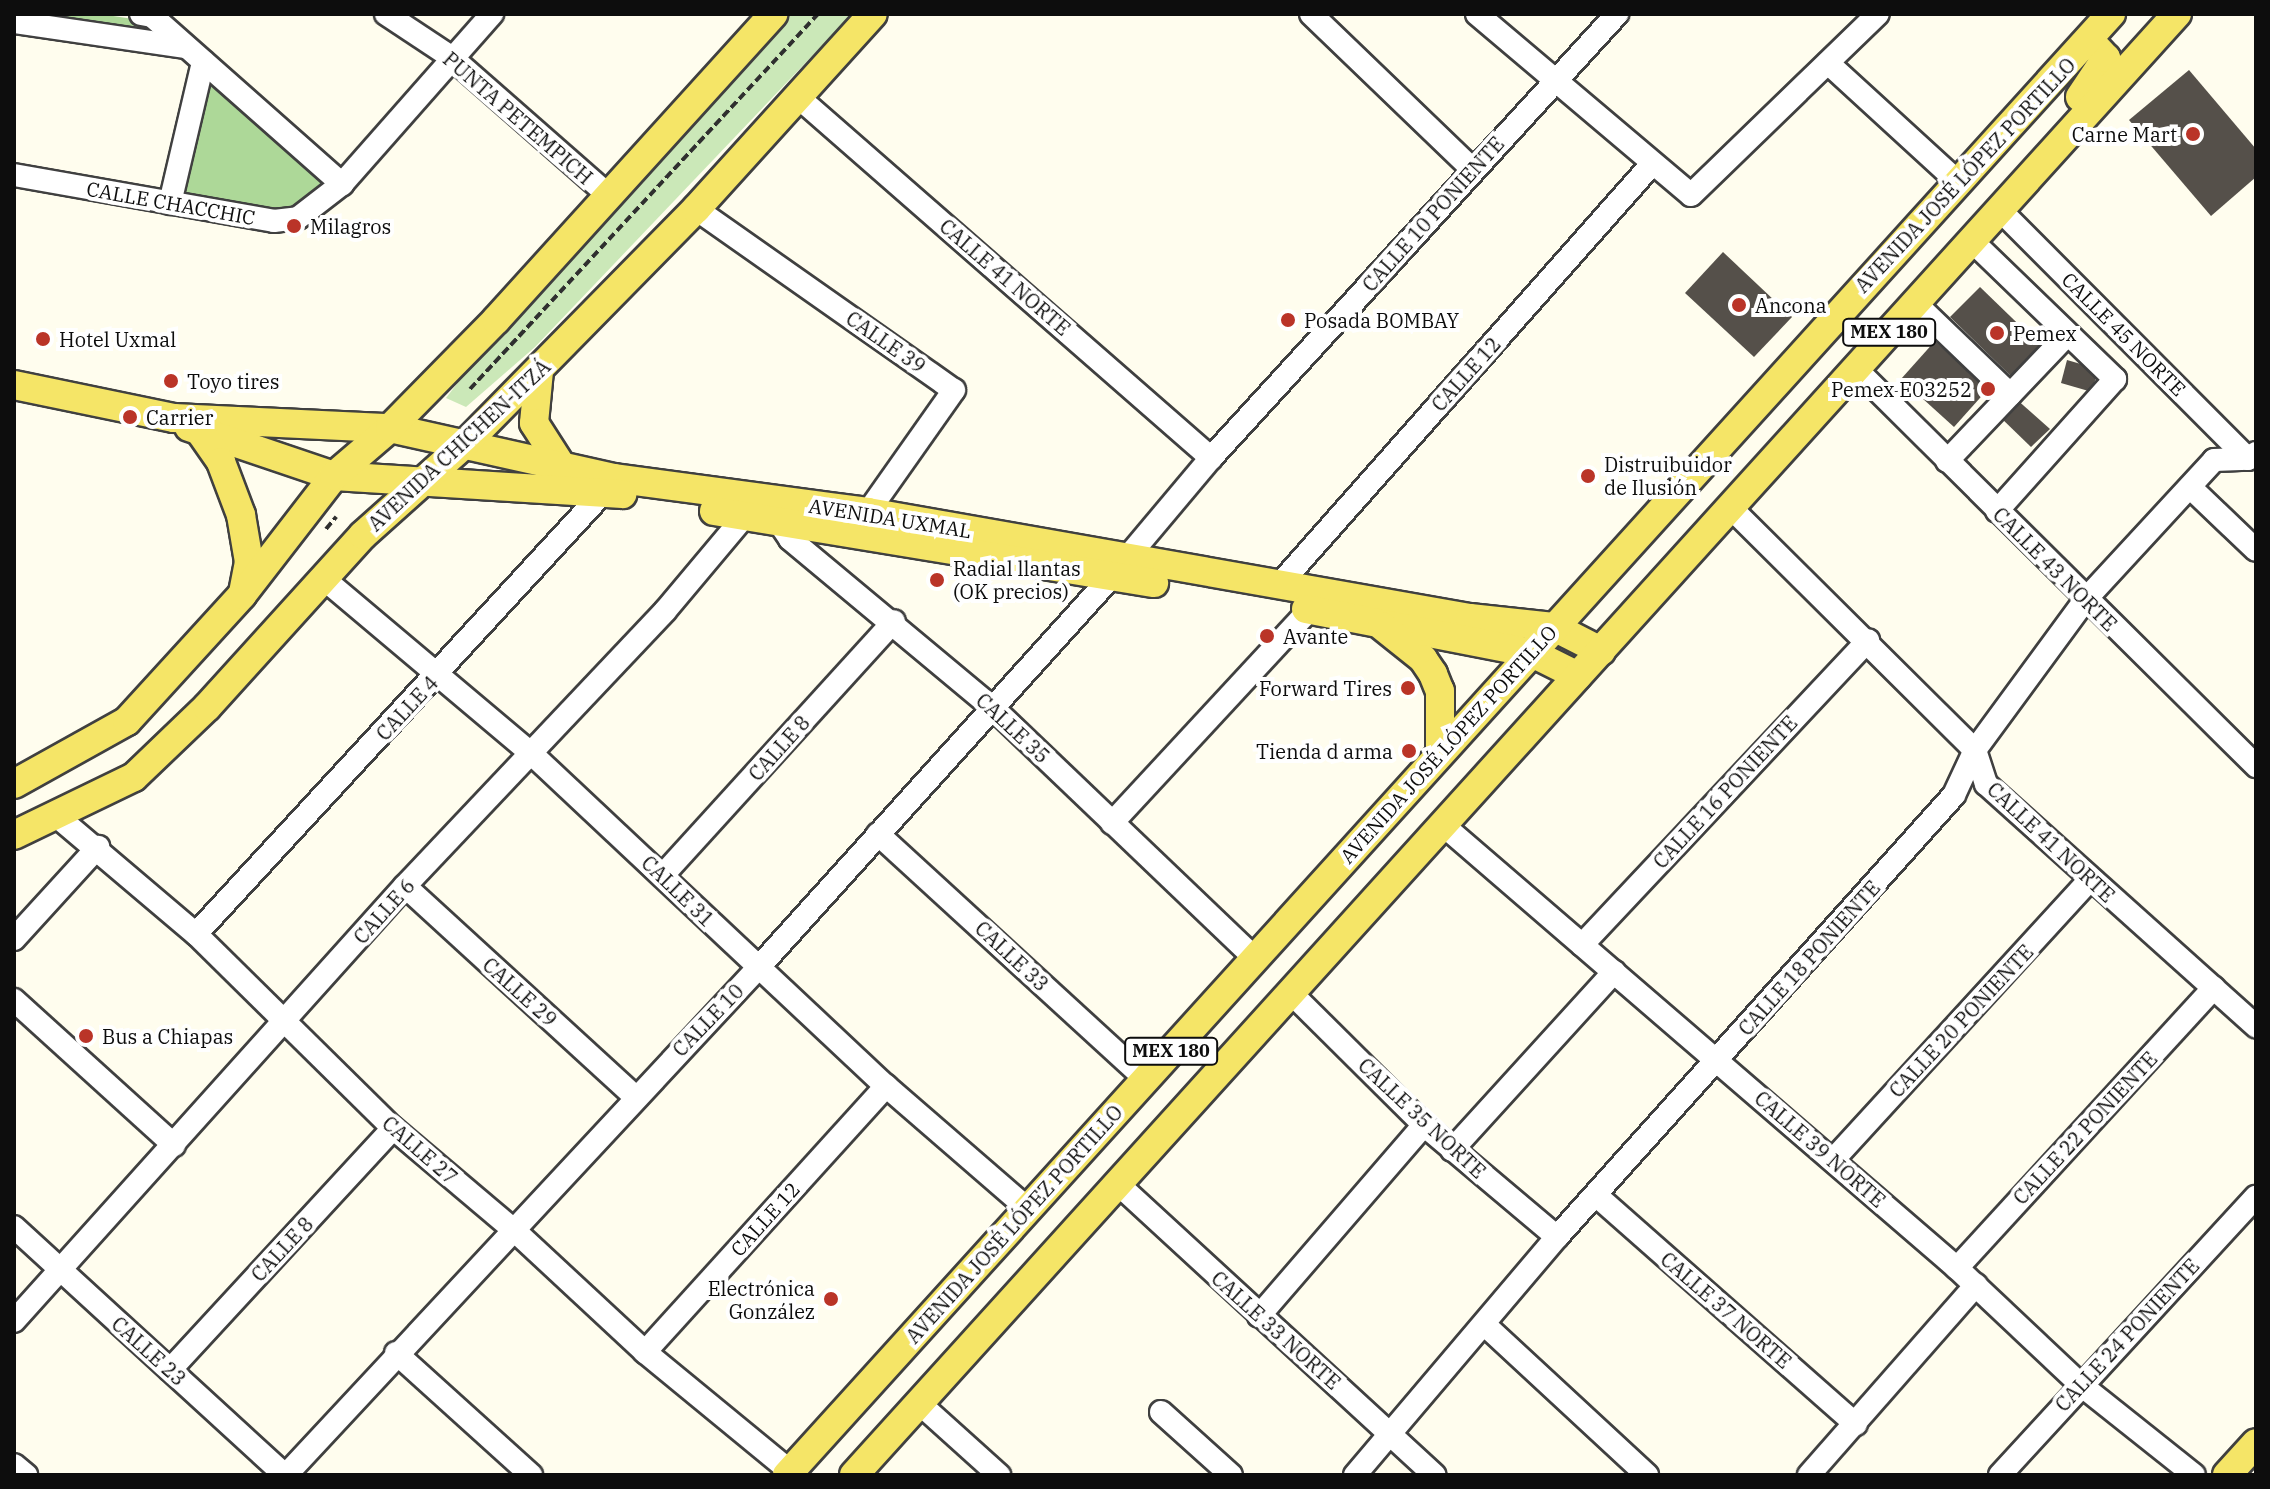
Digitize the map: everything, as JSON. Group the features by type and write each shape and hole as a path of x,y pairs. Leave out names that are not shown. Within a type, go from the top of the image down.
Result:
{"main road":[{"path":"14,784 127,721 242,595 334,476 390,428 609,196 773,14"},
{"name":"AVENIDA CHICHEN-ITZÁ","path":"14,835 59,818 134,777 207,707 363,535 467,442 696,209 873,14"},
{"name":"AVENIDA JOSÉ LÓPEZ PORTILLO","path":"789,1473 2111,14"},
{"name":"MEX 180","path":"854,1475 2177,14"},
{"path":"2009,200 2103,67 2102,49 2089,40"},
{"path":"539,371 534,423 559,462"},
{"name":"AVENIDA UXMAL","path":"14,385 174,418 390,428 559,462 610,484"},
{"name":"AVENIDA UXMAL","path":"174,418 201,433 334,476 610,484 1318,601 1554,627 1601,651"},
{"path":"201,433 221,462 241,515 249,562 242,595"},
{"name":"AVENIDA UXMAL","path":"783,512 868,512 1117,568 1280,584 1375,621 1466,644 1532,653 1578,676"},
{"path":"1375,621 1423,659 1433,674 1440,691 1440,753"},
{"path":"2227,1475 2256,1443"}],"street":[{"path":"141,14 152,16 342,184"},
{"name":"CALLE CHACCHIC","path":"14,175 274,221 298,218 342,184 492,14"},
{"path":"1311,14 1473,170"},
{"path":"1477,14 1553,82 1691,195 1878,14"},
{"name":"CALLE 10 PONIENTE","path":"1117,568 1211,458 1617,14"},
{"name":"PUNTA PETEMPICH","path":"392,17 451,57 609,196"},
{"path":"14,22 185,47"},
{"path":"170,203 203,62"},
{"path":"1828,63 1957,181"},
{"name":"CALLE 41 NORTE","path":"798,97 1211,458"},
{"name":"CALLE 12","path":"1280,584 1652,164"},
{"name":"CALLE 45 NORTE","path":"2009,200 2252,456"},
{"name":"CALLE 39","path":"696,209 954,390 868,512"},
{"path":"1972,241 2066,336 2115,379 1997,511"},
{"path":"1915,303 2010,394"},
{"path":"1947,461 2066,336"},
{"name":"CALLE 43 NORTE","path":"1856,369 2085,600 2256,766"},
{"name":"CALLE 18 PONIENTE","path":"1355,1475 1557,1237 1954,795 1975,750 2085,600 2214,460 2252,456"},
{"name":"CALLE 4","path":"196,934 440,673 610,484"},
{"path":"2190,487 2256,550"},
{"name":"CALLE 6","path":"14,1321 285,1024 405,886 533,755 746,507"},
{"name":"CALLE 41 NORTE","path":"1731,508 1868,640 1975,750 1986,784 2089,881 2256,1026"},
{"name":"CALLE 35","path":"783,512 790,539 894,621 993,708 1255,958"},
{"name":"CALLE 10","path":"285,1475 759,967 1117,568"},
{"name":"CALLE 31","path":"324,579 440,673 533,755 886,1086 1028,1209"},
{"path":"1112,823 1318,601"},
{"name":"CALLE 8","path":"663,875 894,621"},
{"name":"CALLE 16 PONIENTE","path":"1582,945 1868,640"},
{"name":"CALLE 27","path":"59,818 98,847 196,934 393,1128 515,1231 645,1352 789,1473"},
{"name":"CALLE 39 NORTE","path":"1443,825 1957,1268 2081,1385 2194,1475"},
{"name":"CALLE 33","path":"878,834 1145,1079"},
{"path":"14,939 98,847"},
{"name":"CALLE 20 PONIENTE","path":"1833,1160 2089,881"},
{"name":"CALLE 29","path":"405,886 635,1097"},
{"path":"1452,1150 1614,972"},
{"name":"CALLE 22 PONIENTE","path":"1957,1268 2214,988"},
{"name":"CALLE 35 NORTE","path":"1291,993 1424,1125 1557,1237"},
{"path":"14,1000 174,1145"},
{"name":"CALLE 12","path":"645,1352 886,1086"},
{"path":"1259,1316 1424,1125"},
{"name":"CALLE 8","path":"170,1370 393,1128"},
{"name":"CALLE 33 NORTE","path":"1118,1184 1435,1475"},
{"name":"CALLE 37 NORTE","path":"1597,1196 1856,1424"},
{"name":"CALLE 24 PONIENTE","path":"2000,1475 2256,1197"},
{"name":"CALLE 23","path":"14,1227 285,1475"},
{"path":"1809,1475 1976,1285"},
{"path":"1485,1325 1647,1475"},
{"path":"396,1353 531,1475"},
{"path":"919,1403 999,1475"},
{"path":"1161,1412 1231,1475"},
{"path":"14,1465 26,1475"}],"path":[{"path":"470,389 818,14"}],"green space":[{"path":"14,14 100,14 153,22 151,38"},
{"path":"783,14 852,14 535,347 466,407 446,398 500,328"},
{"path":"210,82 329,188 304,208 273,215 179,193"}],"building":[{"name":"Carne Mart","path":"2189,70 2256,149 2256,177 2211,216 2129,120"},
{"name":"Ancona","path":"1723,252 1792,317 1754,357 1685,293"},
{"name":"Pemex","path":"1980,287 2044,349 2014,379 1950,317"},
{"name":"Pemex","path":"1935,341 1988,389 1954,427 1901,379"},
{"name":"Pemex","path":"2067,360 2098,369 2092,392 2061,383"},
{"name":"Pemex","path":"2015,398 2050,429 2031,447 1999,416"}],"place":[{"name":"Carne Mart","path":"2193,134"},
{"name":"Milagros","path":"294,226"},
{"name":"Ancona","path":"1739,305"},
{"name":"Posada BOMBAY","path":"1288,320"},
{"name":"Pemex","path":"1997,333"},
{"name":"Hotel Uxmal","path":"43,339"},
{"name":"Toyo tires","path":"171,381"},
{"name":"Pemex E03252","path":"1988,389"},
{"name":"Carrier","path":"130,417"},
{"name":"Distruibuidor de Ilusión","path":"1588,476"},
{"name":"Radial llantas (OK precios)","path":"937,580"},
{"name":"Avante","path":"1267,636"},
{"name":"Forward Tires","path":"1408,688"},
{"name":"Tienda d arma","path":"1409,751"},
{"name":"Bus a Chiapas","path":"86,1036"},
{"name":"Electrónica González","path":"831,1299"}]}
